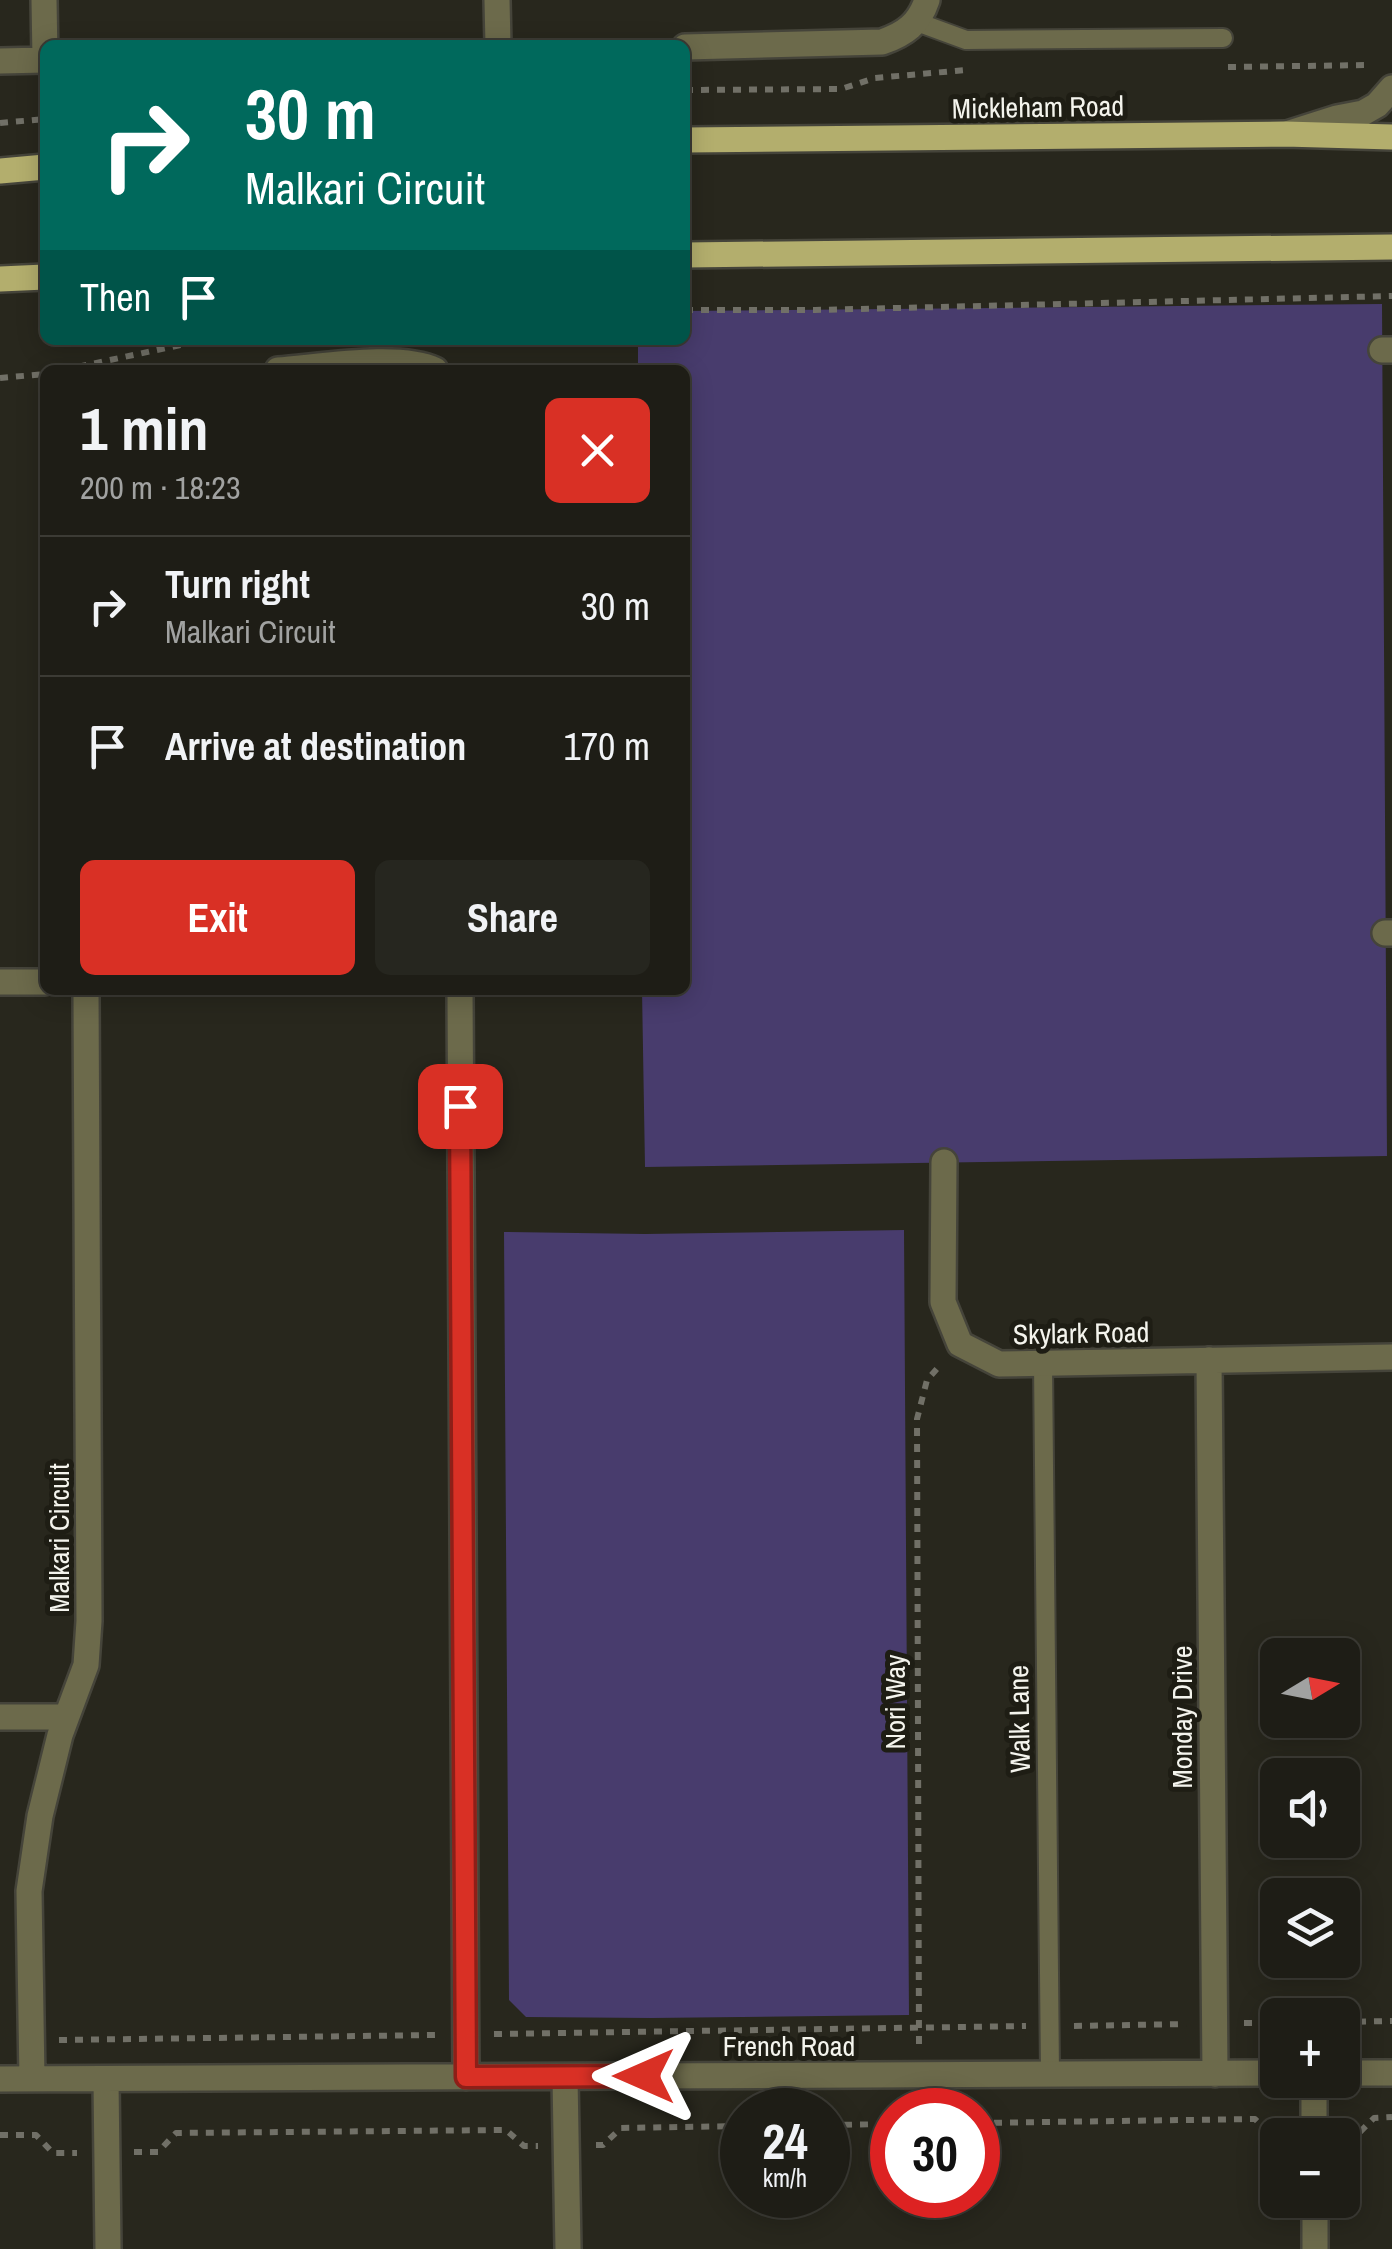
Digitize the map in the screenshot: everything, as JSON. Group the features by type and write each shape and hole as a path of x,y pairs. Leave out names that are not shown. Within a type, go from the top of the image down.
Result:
{"main road":[{"name":"Mickleham Road","path":"690,140 1392,136"},
{"path":"0,171 40,167"},
{"path":"690,255 1392,247"},
{"path":"0,279 40,277"}],"street":[{"path":"44,0 45,40"},
{"path":"498,0 498,40"},
{"path":"690,47 882,42 900,36 922,11"},
{"path":"0,61 40,59"},
{"path":"1285,134 1364,113 1392,88"},
{"path":"344,365 396,361 426,365"},
{"path":"0,982 40,982"},
{"name":"Malkari Circuit","path":"32,2079 29,1891 40,1816 65,1717 86,1664 89,1621 86,995"},
{"path":"460,995 466,2077"},
{"path":"944,1162 943,1302 960,1344"},
{"name":"Skylark Road","path":"960,1344 999,1364 1392,1357"},
{"name":"Monday Drive","path":"1209,1360 1215,2074"},
{"path":"0,1717 65,1717"},
{"path":"1360,2073 1392,2073"},
{"name":"French Road","path":"0,2079 1260,2074"},
{"path":"564,2077 568,2249"},
{"path":"106,2080 108,2249"},
{"path":"1315,2218 1315,2249"}],"lane":[{"path":"922,11 966,40 1223,38"},
{"name":"Walk Lane","path":"1043,1363 1050,2074"}],"path":[{"path":"1223,68 1376,64"},
{"path":"690,90 841,89 875,78 966,70"},
{"path":"0,123 40,120"},
{"path":"690,310 1392,296"},
{"path":"86,365 180,345"},
{"path":"0,378 40,374"},
{"name":"Nori Way","path":"920,2074 916,1419 927,1380 960,1344"},
{"path":"1360,2022 1392,2021"},
{"path":"32,2040 1260,2023"},
{"path":"1000,2123 1255,2118 1260,2123"},
{"path":"0,2135 36,2135 53,2153 107,2153 158,2152 176,2134 506,2130 524,2146 603,2146 622,2128 720,2126"}],"shaded area":[{"path":"1382,304 1387,1156 645,1167 642,995 690,995 690,365 638,365 638,345 690,345 690,311"},
{"path":"904,1230 909,2015 526,2017 509,2000 504,1232"}],"route":[{"path":"460,1106 466,2077 644,2076"}]}
